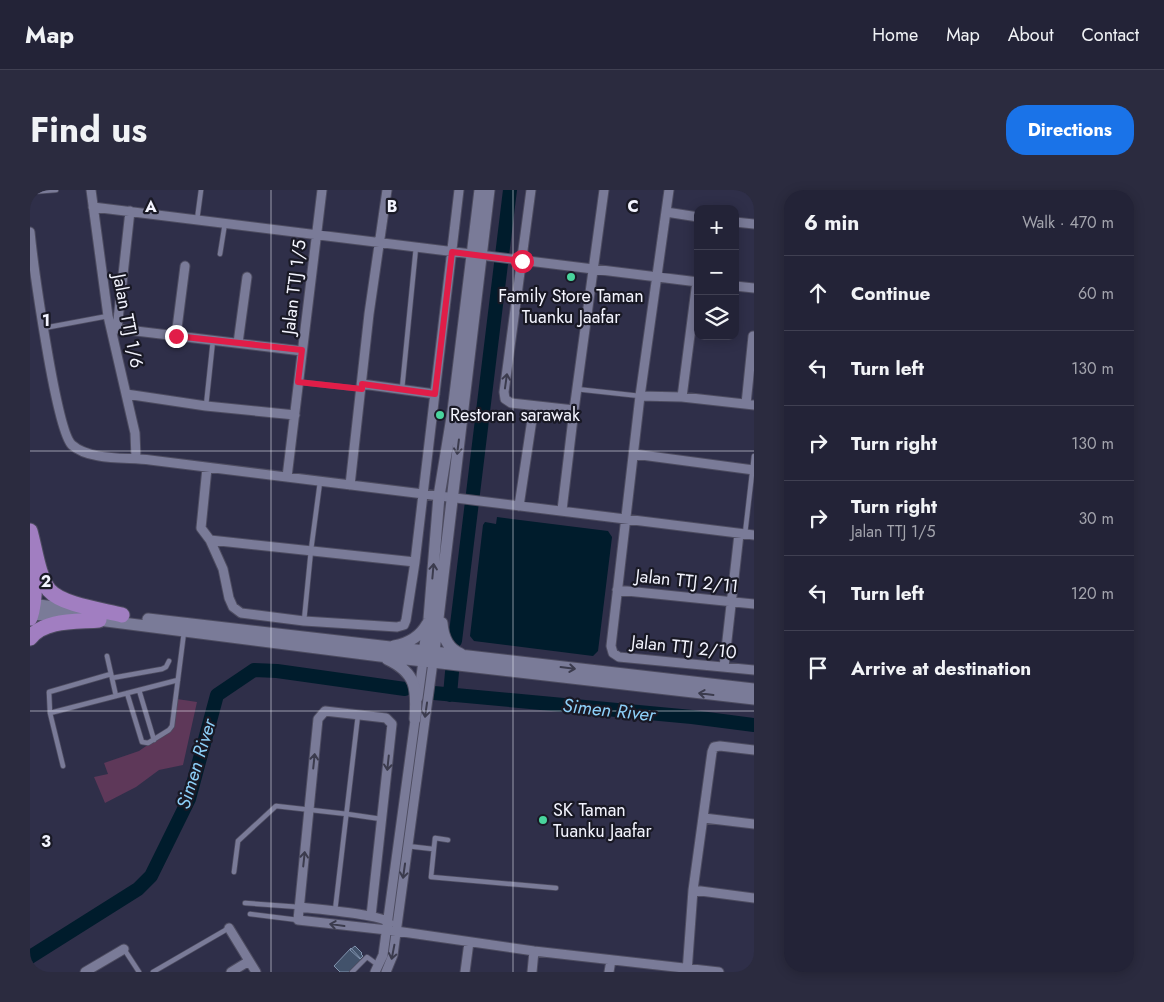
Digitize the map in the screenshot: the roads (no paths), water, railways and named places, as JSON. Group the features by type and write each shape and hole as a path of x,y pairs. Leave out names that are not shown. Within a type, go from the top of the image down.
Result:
{"highway":[{"path":"30,531 43,578 50,591 66,601 122,616"},
{"path":"30,541 34,576 31,611"},
{"path":"30,638 43,627 64,622 99,620"}],"street":[{"name":"Jalan TTJ 1/6","path":"91,190 108,316 114,329 135,433 136,458"},
{"name":"Jalan TTJ 1/5","path":"287,477 322,190"},
{"path":"350,485 369,314 387,190"},
{"path":"208,468 201,528 210,540 223,569 229,598 233,607 241,613 304,621 397,627 404,625 414,562 459,190"},
{"path":"477,255 480,190"},
{"path":"386,972 393,955 428,657 429,619 477,255 489,190"},
{"path":"531,190 519,260 504,392 505,400 511,403 574,410"},
{"path":"562,510 576,389 604,190"},
{"path":"618,590 640,396 669,190"},
{"path":"93,207 694,282"},
{"path":"130,211 114,329 302,350"},
{"path":"666,212 694,216"},
{"path":"739,222 754,224"},
{"path":"30,232 44,328 60,412 68,439 72,445 94,456 136,458 480,502 562,510 746,535 731,602 724,667"},
{"path":"176,336 185,266"},
{"path":"238,343 247,277"},
{"path":"739,286 754,288"},
{"path":"682,397 695,295"},
{"path":"640,396 682,397 750,405 753,336"},
{"path":"362,386 435,394"},
{"path":"126,394 206,406 295,415"},
{"path":"519,506 534,406"},
{"path":"634,454 753,470"},
{"path":"445,497 440,607 442,631 454,652 467,657"},
{"path":"210,540 414,562"},
{"name":"Jalan TTJ 2/11","path":"618,590 754,604"},
{"name":"Jalan TTJ 2/10","path":"618,590 611,646 613,653 619,657 754,670"},
{"path":"415,719 440,607"},
{"path":"31,611 122,616 185,627"},
{"path":"31,611 99,620 185,627 754,699"},
{"path":"383,652 411,641 423,632 429,619"},
{"path":"376,969 383,955 417,696 414,681 383,652"},
{"path":"428,657 467,657 754,690"},
{"path":"371,916 392,724 386,718 325,711 318,719 298,920 396,931 687,970 720,972"},
{"path":"687,970 693,890 714,747 754,750"},
{"path":"704,818 754,824"},
{"path":"693,890 754,898"},
{"path":"299,907 371,916 387,920 396,931"},
{"path":"228,928 256,972"},
{"path":"465,972 469,942"},
{"path":"85,972 124,949"},
{"path":"532,972 534,951"},
{"path":"609,972 611,960"},
{"path":"231,972 249,961"}],"lane":[{"path":"30,192 56,190"},
{"path":"197,220 201,190"},
{"path":"220,254 225,223"},
{"path":"402,389 416,248"},
{"path":"44,328 108,316"},
{"path":"206,406 213,340"},
{"path":"298,382 362,386"},
{"path":"576,389 640,396"},
{"path":"746,535 754,456"},
{"path":"304,621 320,482"},
{"path":"127,693 142,742 148,743 154,740 172,726 185,627"},
{"path":"107,656 116,696"},
{"path":"63,766 50,713 49,692 112,676 162,669 166,667 169,661"},
{"path":"50,713 178,680"},
{"path":"139,690 154,740"},
{"path":"335,911 348,814 358,714"},
{"path":"234,872 238,841 276,806 382,819"},
{"path":"448,840 435,838 431,877 556,888"},
{"path":"407,846 433,850"},
{"path":"245,903 299,907"},
{"path":"250,914 298,920"},
{"path":"153,972 228,928"},
{"path":"124,949 139,972"},
{"path":"352,972 367,957 376,969"}],"water":[{"path":"497,517 608,531 612,537 598,651 593,656 474,641 470,636 483,525 485,522 496,524"}],"waterway":[{"path":"455,641 510,190"},
{"name":"Simen River","path":"30,957 138,889 151,876 189,799 217,695 254,670 277,671 405,689"},
{"path":"450,695 452,672"},
{"name":"Simen River","path":"434,693 692,717 754,725"}],"place":[{"name":"Family Store Taman Tuanku Jaafar","path":"571,277"},
{"name":"Restoran sarawak","path":"440,415"},
{"name":"SK Taman Tuanku Jaafar","path":"543,820"}]}
